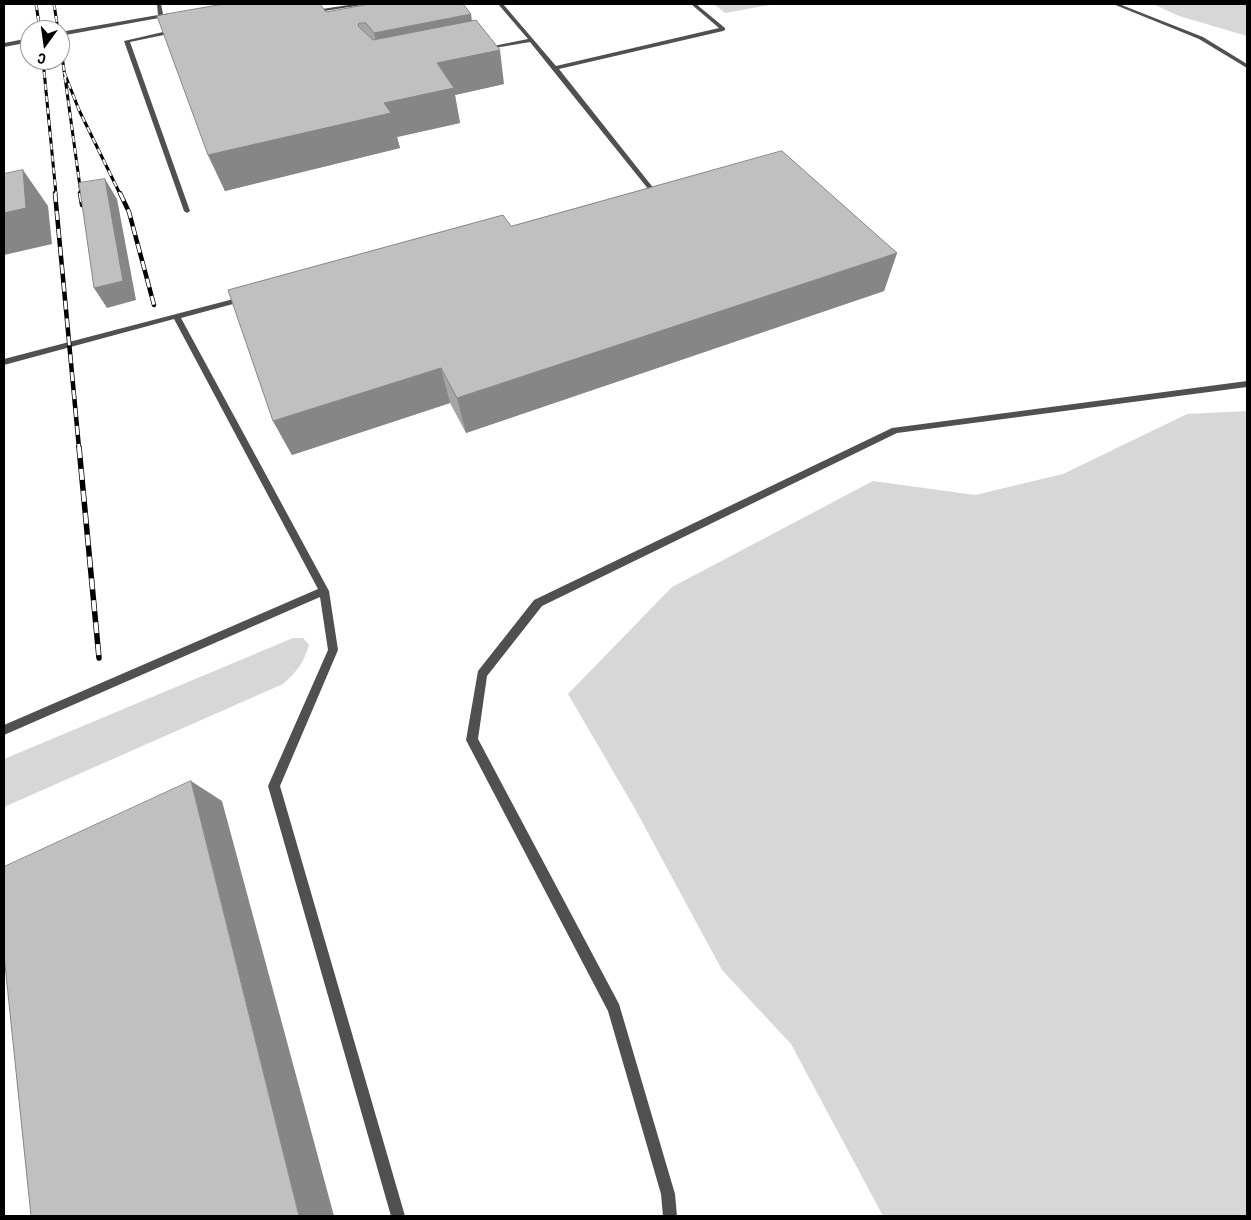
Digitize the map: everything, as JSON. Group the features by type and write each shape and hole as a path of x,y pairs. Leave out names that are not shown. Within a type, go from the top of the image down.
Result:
{"street":[{"path":"159,4 161,16"},
{"path":"304,12 365,4"},
{"path":"501,4 555,68 653,191 634,196"},
{"path":"555,68 723,29 694,4"},
{"path":"1115,4 1201,38 1247,66"},
{"path":"70,32 171,14"},
{"path":"184,30 127,40 187,211"},
{"path":"475,52 531,40"},
{"path":"4,45 20,42"},
{"path":"4,362 253,296"},
{"path":"176,316 324,591 333,650 274,786 398,1216"},
{"path":"670,1216 668,1194 614,1009 472,740 482,674 538,603 895,430 1247,384"},
{"path":"4,730 324,591"}],"shaded area":[{"path":"714,4 775,4 725,13"},
{"path":"1153,4 1247,4 1247,36 1179,16"},
{"path":"1247,411 1247,1216 883,1216 791,1044 722,970 634,807 568,694 672,587 873,481 975,495 1063,474 1187,414"},
{"path":"293,638 303,638 309,645 305,657 299,666 283,684 4,807 4,759"}],"building":[{"path":"224,4 320,4 326,12 370,4 463,4 471,14 374,33 366,23 359,23 358,26 373,40 476,20 500,50 437,63 454,88 384,103 391,113 208,155 157,16"},
{"path":"782,151 897,253 457,398 441,368 273,421 228,290 503,215 511,226"},
{"path":"23,170 26,208 4,213 4,174"},
{"path":"105,179 123,281 94,288 79,183"},
{"path":"191,781 299,1216 31,1216 4,955 4,867"}],"railway":[{"path":"36,4 38,20"},
{"path":"54,4 56,20"},
{"path":"44,70 56,194"},
{"path":"64,73 79,110 120,194"},
{"path":"64,73 81,194"},
{"path":"55,193 79,448"},
{"path":"80,193 82,205"},
{"path":"120,193 129,212 154,305"},
{"path":"79,447 99,658"}]}
